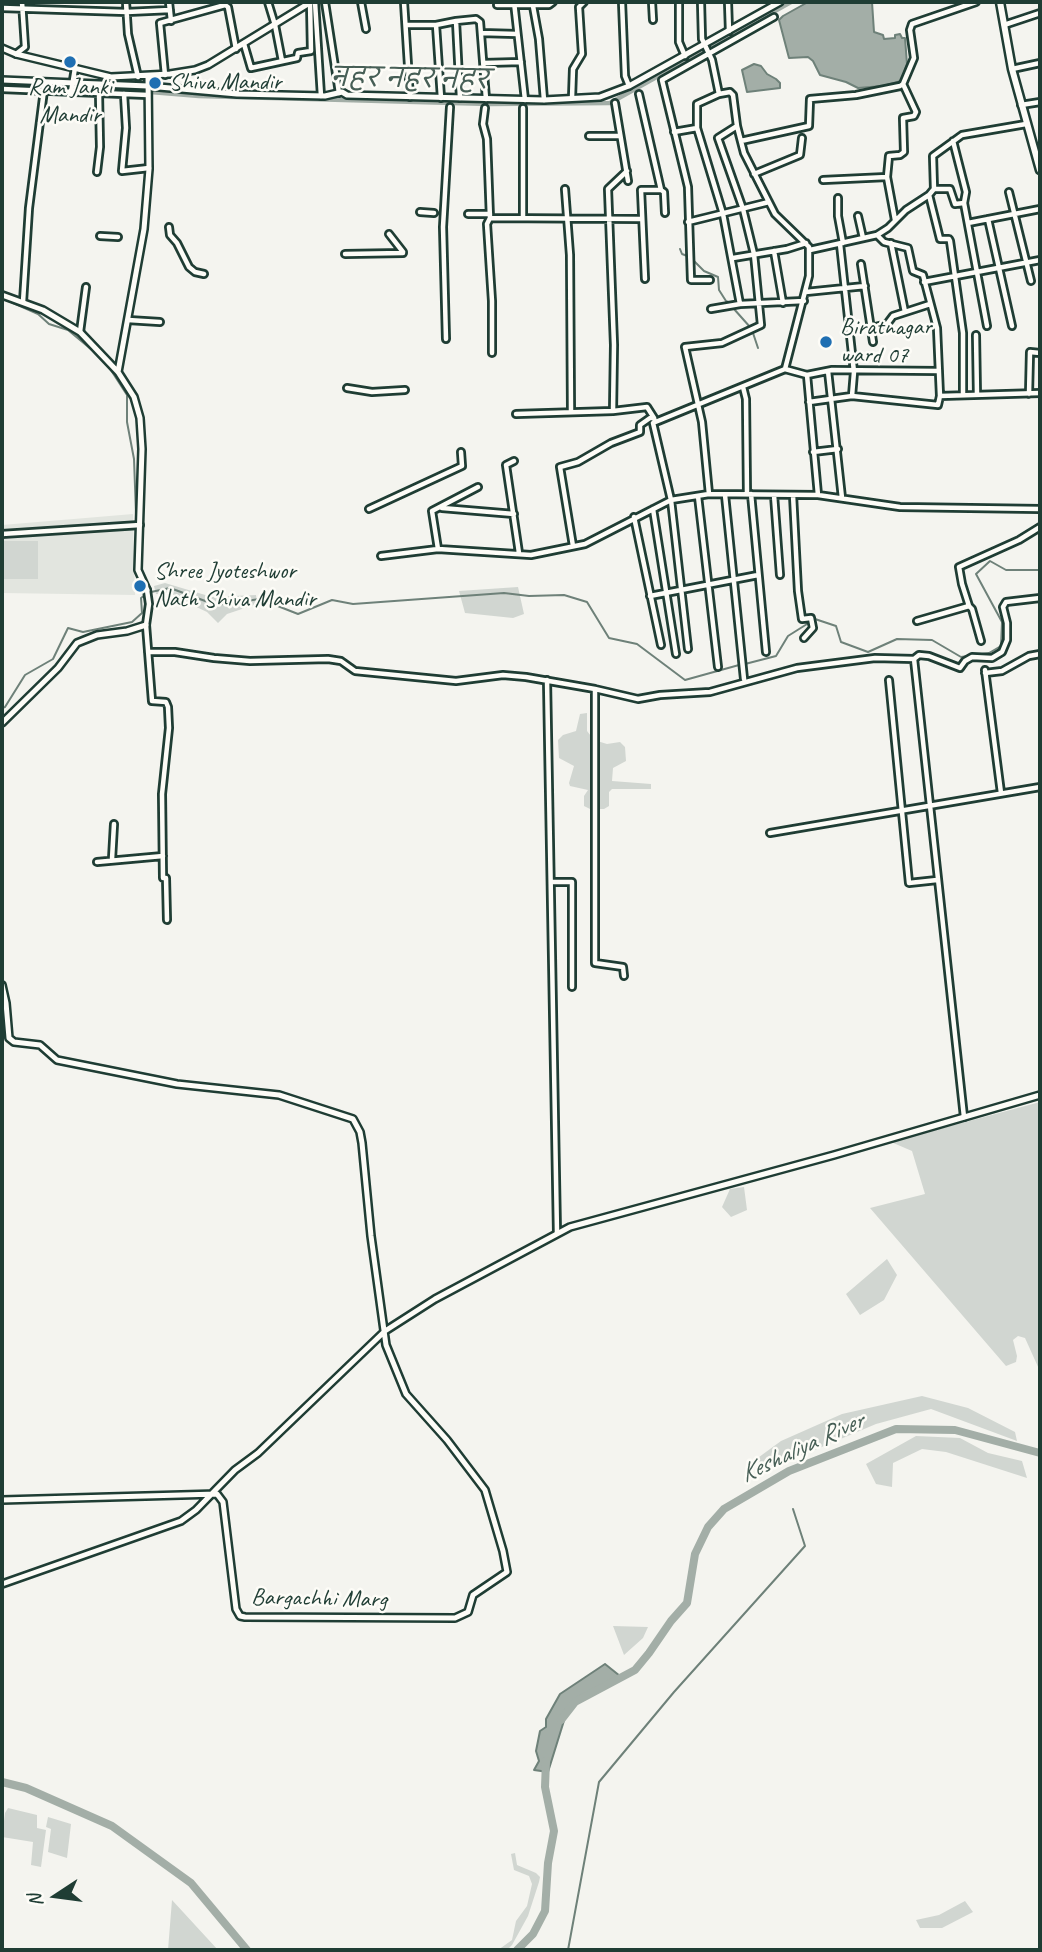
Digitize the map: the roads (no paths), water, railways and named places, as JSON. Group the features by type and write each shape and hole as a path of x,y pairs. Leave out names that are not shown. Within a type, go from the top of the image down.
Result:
{"main road":[{"path":"1000,2 1012,69 1040,170"}],"street":[{"path":"22,2 25,47 32,57"},
{"path":"126,2 128,34 138,77"},
{"path":"169,2 172,21"},
{"path":"268,2 282,61"},
{"path":"2,48 16,54 111,77 165,75 195,70 236,50 312,2"},
{"path":"244,44 251,68 297,58 298,53 311,51 312,2"},
{"path":"312,2 321,96"},
{"path":"325,2 339,93"},
{"path":"361,2 366,29"},
{"path":"404,2 410,97"},
{"path":"497,5 514,3 533,6 549,5 553,2"},
{"path":"572,98 573,69 582,54 579,7 584,2"},
{"path":"622,2 625,76 629,86"},
{"path":"652,2 653,20"},
{"path":"679,2 679,42 685,57"},
{"path":"701,2 702,39 712,60 719,94"},
{"path":"728,2 729,31"},
{"path":"710,280 691,280 688,187 662,80 729,31 780,2"},
{"path":"741,141 809,126 810,99 856,95 891,89 903,84 915,58 910,30 912,24 976,2"},
{"path":"514,3 525,100"},
{"path":"165,75 160,23 225,5 236,50"},
{"path":"533,6 539,39 544,100"},
{"path":"2,8 127,12 170,10"},
{"path":"1003,25 1040,13"},
{"path":"2,80 73,83 148,91 237,94 321,96 339,93 525,100 600,97 629,86 685,57 706,50 774,17"},
{"path":"406,25 436,25 478,19 486,99"},
{"path":"456,22 460,98"},
{"path":"436,25 441,98"},
{"path":"481,33 517,34"},
{"path":"16,54 25,47"},
{"path":"484,64 520,62"},
{"path":"1012,69 1040,64"},
{"path":"71,92 75,67"},
{"path":"118,372 144,229 149,168 148,76"},
{"path":"895,221 887,177 889,156 904,152 903,118 914,116 916,112 903,84"},
{"path":"2,89 124,94 148,91"},
{"path":"23,302 29,208 44,90"},
{"path":"740,304 723,214 697,128 697,104 730,92 733,95 741,141 754,174 780,220 806,243 810,250 806,292 785,369"},
{"path":"97,173 100,147 99,93"},
{"path":"639,93 661,190 664,192 665,213"},
{"path":"124,94 126,128 122,171 149,168"},
{"path":"1021,104 1040,102"},
{"path":"615,103 628,181"},
{"path":"446,339 443,227 450,107"},
{"path":"485,108 483,124 487,139 492,353"},
{"path":"523,108 523,218"},
{"path":"810,250 877,235 906,210 929,195 934,189 933,156 962,135 1026,124"},
{"path":"709,494 698,405 685,347 722,343 761,325 754,254 743,209 718,138 737,126"},
{"path":"674,132 697,128"},
{"path":"589,136 620,136"},
{"path":"754,174 800,155 802,138"},
{"path":"953,141 966,192 964,203 987,326"},
{"path":"612,411 614,345 608,189 627,172"},
{"path":"824,180 887,177"},
{"path":"565,189 568,219 571,411"},
{"path":"934,189 950,189 955,204 964,203"},
{"path":"645,279 641,190 661,190"},
{"path":"1009,192 1031,281"},
{"path":"929,195 940,239 950,241 963,333 963,396"},
{"path":"838,198 854,372 852,396"},
{"path":"688,222 769,202"},
{"path":"968,223 1040,209"},
{"path":"420,212 434,213"},
{"path":"468,214 523,218 642,219"},
{"path":"858,216 863,238"},
{"path":"988,219 1012,326"},
{"path":"169,227 170,235 189,267 204,274"},
{"path":"345,254 403,253 389,234"},
{"path":"808,402 852,396 938,405 940,396 937,328 922,274 913,271 908,248 884,242 877,235"},
{"path":"100,236 118,237"},
{"path":"733,258 806,243"},
{"path":"891,243 905,312"},
{"path":"774,251 783,303"},
{"path":"924,282 1040,260"},
{"path":"861,264 873,342"},
{"path":"806,292 866,286"},
{"path":"80,332 86,287"},
{"path":"2,295 43,310 80,332 118,372 134,397 140,418 138,570 148,593 146,625 152,701 166,702 168,707 169,728 162,794 167,920"},
{"path":"711,309 740,304 804,301"},
{"path":"871,328 887,324 893,316 930,304"},
{"path":"128,320 160,322"},
{"path":"976,335 977,395"},
{"path":"1029,394 1030,352 1040,353"},
{"path":"573,546 560,467 578,462 603,447 640,432 640,425 698,405 785,369 807,375 828,370 939,371"},
{"path":"828,370 842,498"},
{"path":"807,375 817,495"},
{"path":"743,387 746,399 749,494 766,652"},
{"path":"347,388 372,392 405,390"},
{"path":"940,396 1040,393"},
{"path":"516,414 612,411 647,407 655,420 653,423 671,500 688,649"},
{"path":"813,452 838,449"},
{"path":"369,509 462,466 461,452"},
{"path":"514,461 506,465 519,553"},
{"path":"438,549 432,511 478,486"},
{"path":"381,556 438,549 531,555 585,544 671,500 709,494 817,495 900,507 1040,509"},
{"path":"725,495 744,679"},
{"path":"774,495 780,575"},
{"path":"793,495 802,619 812,622 813,628 804,638"},
{"path":"698,496 718,667"},
{"path":"439,507 514,514"},
{"path":"653,509 676,654"},
{"path":"634,517 661,645"},
{"path":"2,534 140,525"},
{"path":"981,641 959,567 1019,540 1040,527"},
{"path":"650,596 758,575"},
{"path":"148,652 175,652 250,661 328,659 341,662 355,671 456,681 503,676 547,680 638,699 731,688 749,681 817,665 891,657 914,659 919,655 929,656 961,668 965,661 972,657 999,656 1007,640 1003,607 1006,602 1040,598"},
{"path":"917,621 969,606"},
{"path":"2,723 58,668 77,643 97,635 146,625"},
{"path":"1001,793 985,671 1002,671 1029,656 1040,654"},
{"path":"914,659 964,1117"},
{"path":"547,680 557,1233"},
{"path":"889,680 909,883 937,880"},
{"path":"595,689 595,963 623,967 624,976"},
{"path":"770,833 1040,787"},
{"path":"112,859 114,824"},
{"path":"97,862 163,856"},
{"path":"551,882 572,882 572,987"},
{"path":"2,985 11,1040 40,1045 57,1060 177,1084 278,1095 353,1119 362,1143 371,1236 385,1331"},
{"path":"2,1584 181,1521 385,1331 435,1299 557,1233 585,1222 1040,1095"},
{"name":"Bargachhi Marg","path":"212,1494 217,1494 223,1502 236,1609 240,1616 455,1619 468,1612 472,1595 507,1572 485,1490 447,1440 406,1394 394,1365 385,1331"},
{"path":"2,1500 212,1494"}],"waterway":[{"name":"नहर नहर नहर","path":"2,84 199,96 489,104 610,103 791,2"},
{"path":"680,249 682,254 690,257 704,271 718,277 719,290 730,303"},
{"path":"2,298 38,314 49,324 68,330 98,355"},
{"path":"734,309 750,327"},
{"path":"753,333 758,348"},
{"path":"107,364 127,395 127,422 134,459 136,514"},
{"path":"745,664 776,656 788,636 815,619 836,626 841,642 868,652 897,639 932,640 961,657 989,653 1001,646 1002,622 976,574 990,561 1006,570 1040,570"},
{"path":"151,592 170,588 216,605 260,599 298,614 332,600 353,604 504,593 529,596 564,595 587,602 609,638 637,644 685,680 739,665"},
{"path":"2,708 25,675 53,659 68,628 83,632 132,622 142,613 141,598 145,595"},
{"name":"Keshaliya River","path":"561,1720 575,1702 635,1670 649,1653 687,1603 695,1554 708,1527 724,1509 789,1471 896,1429 955,1430 1040,1453"},
{"path":"568,1950 599,1782 674,1692 805,1546 793,1509"},
{"name":"Keshaliya River","path":"517,1950 533,1934 545,1911 548,1863 554,1831 545,1787 546,1761"},
{"name":"Keshaliya River","path":"2,1782 26,1788 112,1826 191,1883 247,1950"}],"place":[{"name":"Ram Janki Mandir","path":"70,62"},
{"name":"Shiva Mandir","path":"155,83"},
{"name":"Biratnagar ward 07","path":"826,342"},
{"name":"Shree Jyoteshwor Nath Shiva Mandir","path":"140,586"}]}
